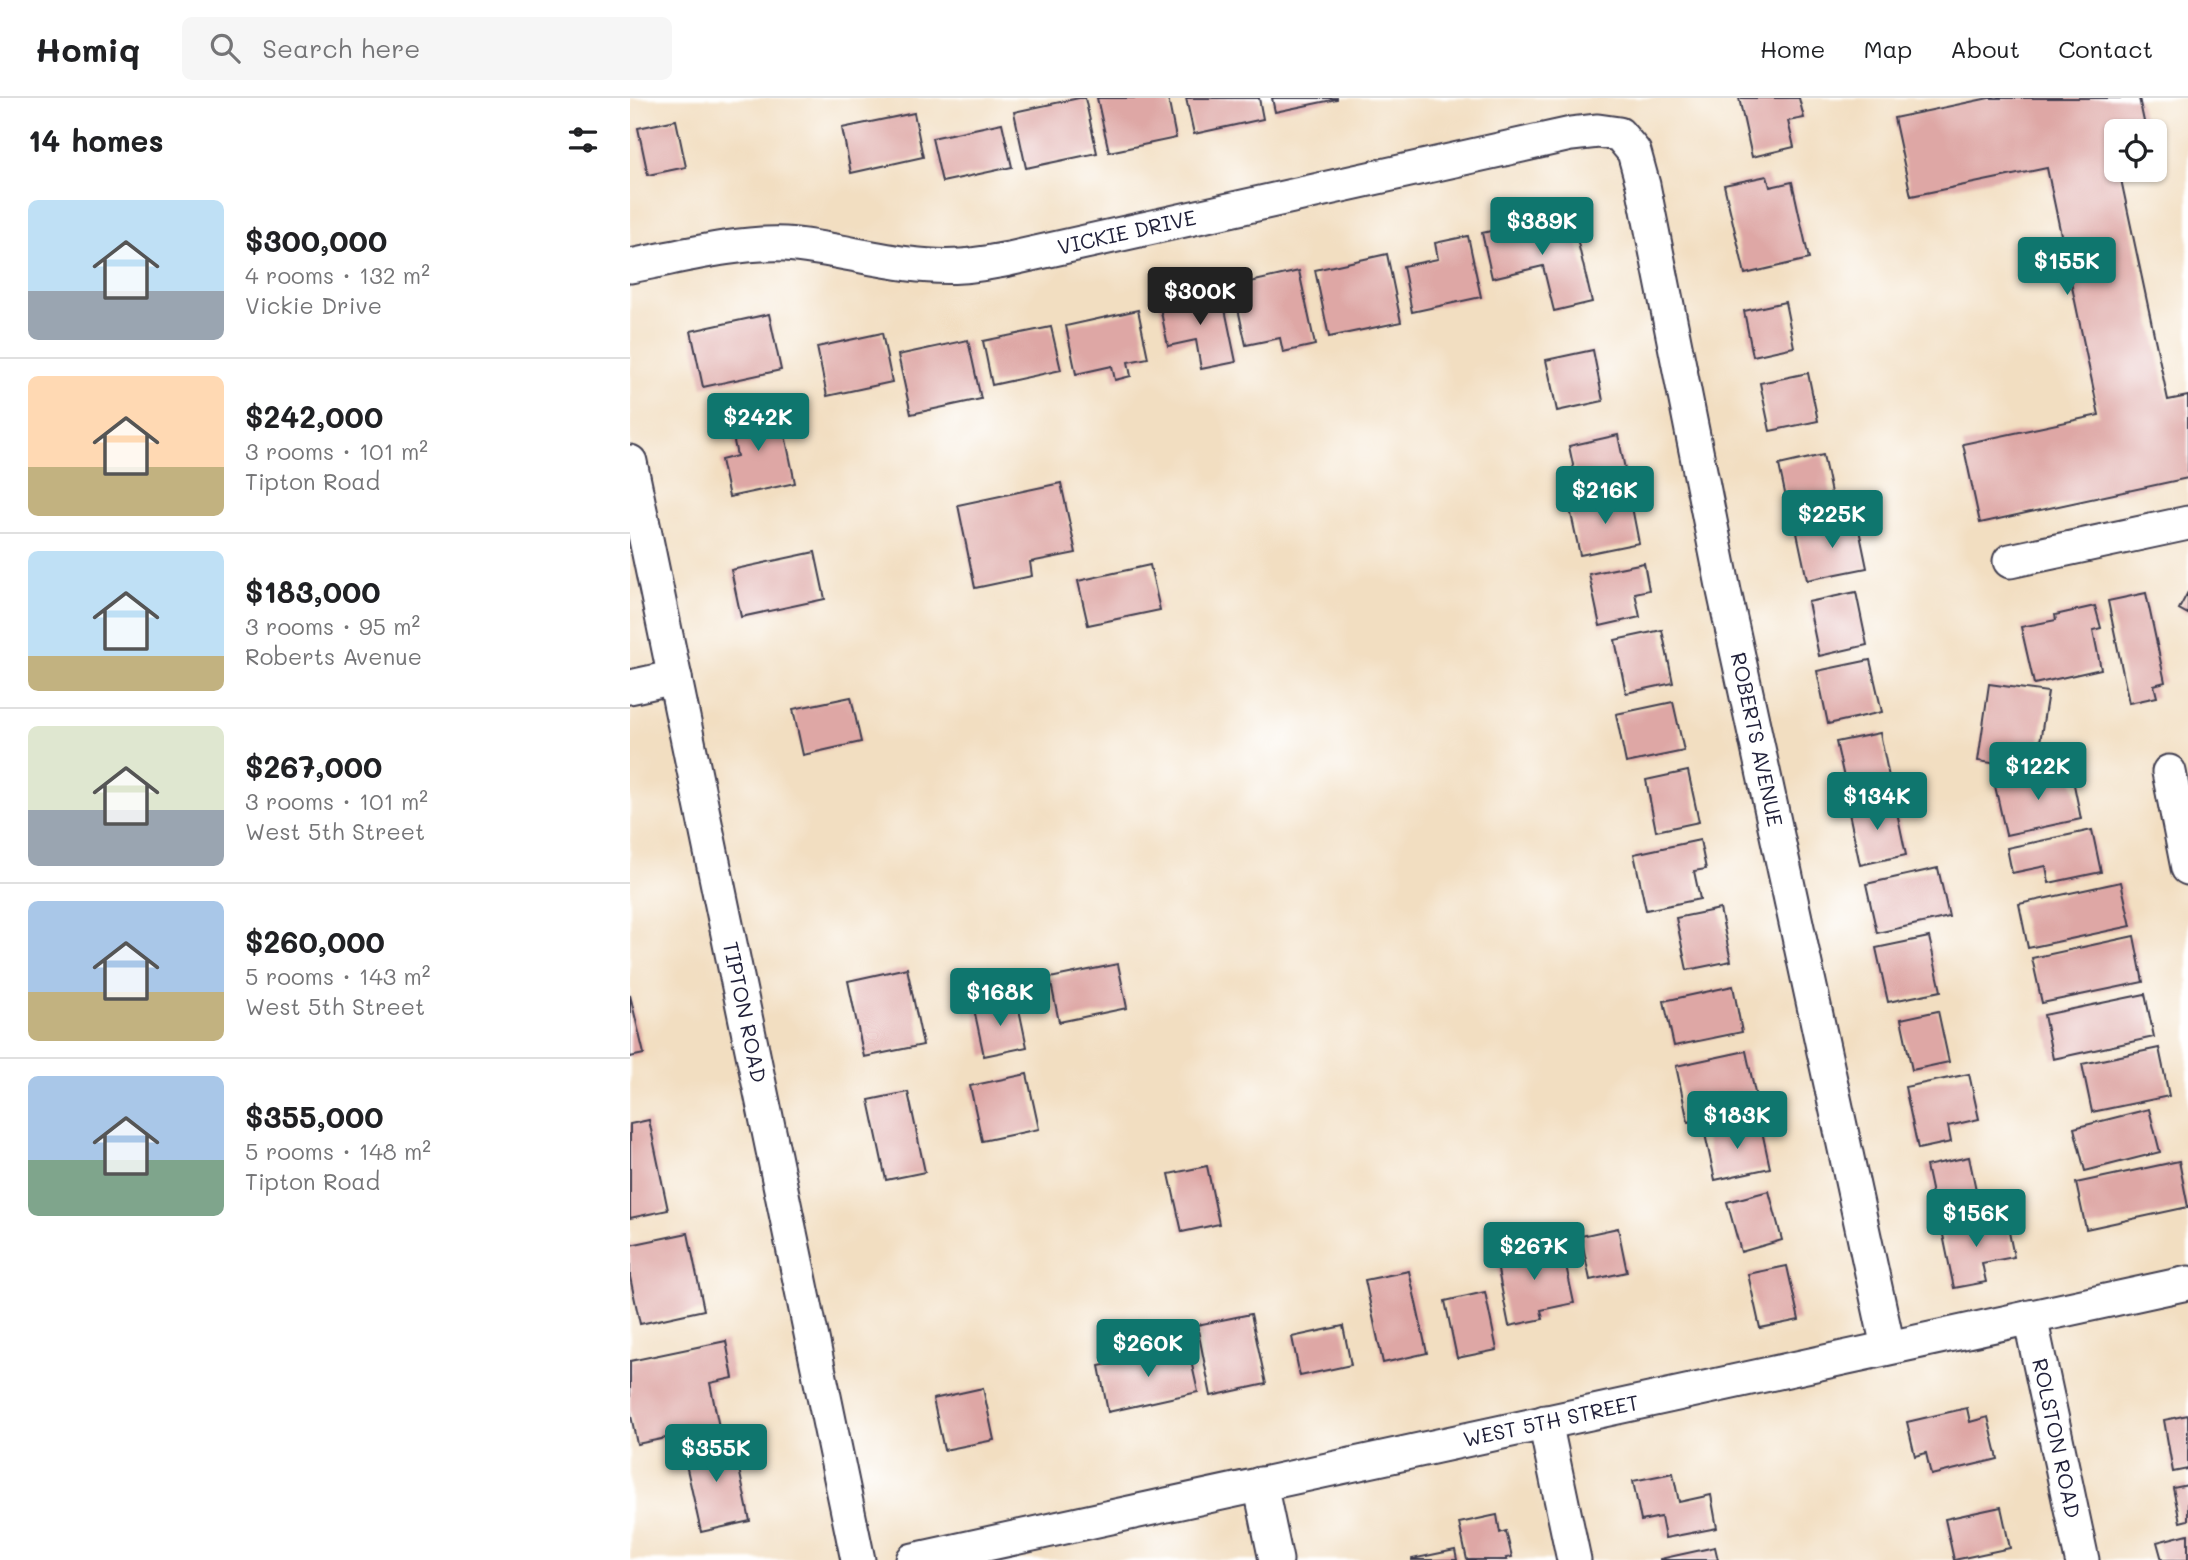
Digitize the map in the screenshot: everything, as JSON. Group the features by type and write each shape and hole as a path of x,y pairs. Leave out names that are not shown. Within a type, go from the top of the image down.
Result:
{"street":[{"name":"VICKIE DRIVE","path":"630,266 722,249 785,244 923,265 960,266 1009,259 1571,134 1598,131 1619,134"},
{"name":"ROBERTS AVENUE","path":"1619,134 1634,152 1643,185 1724,591 1888,1347"},
{"name":"TIPTON ROAD","path":"630,462 858,1560"},
{"path":"2010,561 2188,523"},
{"path":"630,687 675,677"},
{"path":"2169,772 2188,868"},
{"name":"WEST 5TH STREET","path":"913,1560 2188,1283"},
{"name":"ROLSTON ROAD","path":"2030,1317 2082,1560"},
{"path":"1545,1422 1574,1560"},
{"path":"1260,1484 1276,1560"}],"building":[{"path":"1085,98 1097,153 1026,168 1014,112"},
{"path":"1097,98 1168,98 1176,138 1109,152"},
{"path":"1186,98 1259,98 1263,119 1194,134"},
{"path":"1272,98 1337,98 1337,99 1275,112"},
{"path":"1739,98 1799,98 1804,118 1788,121 1794,147 1752,157"},
{"path":"1989,98 2139,98 2143,119 2104,119 2104,182 2122,182 2168,400 2188,396 2188,478 1980,523 1963,444 2099,415 2047,168 1911,196 1894,118"},
{"path":"914,113 923,157 851,173 842,128"},
{"path":"676,120 686,167 648,175 638,128"},
{"path":"1002,123 1012,167 942,182 932,138"},
{"path":"1767,176 1770,187 1792,182 1809,259 1745,274 1724,185"},
{"path":"1571,213 1592,302 1554,311 1543,266 1492,278 1482,233"},
{"path":"1468,236 1481,297 1412,312 1403,266 1438,259 1435,243"},
{"path":"1387,254 1401,322 1329,337 1315,270"},
{"path":"1299,271 1315,345 1283,352 1280,338 1246,345 1233,286"},
{"path":"1221,290 1236,362 1201,369 1196,340 1168,346 1159,302"},
{"path":"1785,302 1794,347 1753,356 1744,311"},
{"path":"1138,310 1148,358 1128,362 1131,376 1115,380 1112,366 1076,374 1066,326"},
{"path":"769,314 781,370 703,387 691,331"},
{"path":"1051,327 1061,370 992,385 983,341"},
{"path":"882,333 892,382 827,396 817,347"},
{"path":"968,340 981,399 911,414 898,355"},
{"path":"1593,350 1603,401 1557,411 1546,360"},
{"path":"1808,373 1818,421 1770,431 1760,383"},
{"path":"779,406 795,483 729,497 721,460 737,456 729,417"},
{"path":"1618,435 1626,474 1577,484 1569,446"},
{"path":"1823,455 1832,498 1788,507 1779,465"},
{"path":"1061,483 1076,553 1030,562 1032,576 975,588 958,505"},
{"path":"1630,497 1639,543 1580,555 1570,509"},
{"path":"1857,520 1867,568 1807,580 1797,533"},
{"path":"815,552 825,599 741,617 731,570"},
{"path":"1644,563 1649,590 1635,593 1640,617 1600,626 1589,574"},
{"path":"1150,565 1160,610 1088,625 1078,581"},
{"path":"1856,592 1867,645 1819,656 1808,602"},
{"path":"2188,592 2188,614 2179,609"},
{"path":"2146,593 2165,682 2154,685 2157,697 2129,703 2108,601"},
{"path":"2095,606 2101,628 2093,630 2101,669 2034,684 2021,627 2056,620 2055,615"},
{"path":"1662,630 1673,683 1626,693 1615,640"},
{"path":"1870,660 1882,712 1828,724 1817,671"},
{"path":"1989,684 2048,692 2040,742 2063,745 2059,773 1978,761"},
{"path":"851,697 861,742 803,755 793,709"},
{"path":"1673,702 1684,751 1626,763 1616,714"},
{"path":"1880,733 1890,782 1847,791 1836,742"},
{"path":"2071,770 2081,819 2006,835 1995,786"},
{"path":"1688,771 1699,822 1656,831 1646,780"},
{"path":"1894,798 1906,855 1860,865 1848,808"},
{"path":"2092,830 2101,872 2049,883 2046,866 2012,873 2007,848"},
{"path":"1700,840 1706,869 1694,871 1700,899 1646,910 1634,854"},
{"path":"1938,868 1949,917 1877,933 1866,884"},
{"path":"2121,882 2131,926 2028,948 2019,904"},
{"path":"1720,909 1731,961 1687,970 1676,918"},
{"path":"2134,936 2143,982 2042,1003 2032,958"},
{"path":"1929,937 1941,991 1888,1002 1876,948"},
{"path":"1118,964 1127,1008 1059,1022 1050,978"},
{"path":"907,968 923,1045 864,1057 848,981"},
{"path":"1733,986 1742,1032 1674,1046 1664,1001"},
{"path":"2145,994 2154,1037 2053,1059 2044,1015"},
{"path":"630,995 644,1054 630,1057"},
{"path":"1017,1000 1027,1047 984,1056 974,1009"},
{"path":"1938,1011 1949,1062 1912,1070 1901,1019"},
{"path":"2159,1048 2169,1096 2092,1112 2082,1064"},
{"path":"1746,1051 1758,1107 1688,1122 1676,1066"},
{"path":"1027,1074 1039,1129 982,1141 970,1086"},
{"path":"1969,1074 1979,1119 1948,1126 1951,1142 1918,1149 1905,1087"},
{"path":"908,1092 925,1172 886,1180 869,1100"},
{"path":"2149,1109 2160,1152 2085,1171 2074,1128"},
{"path":"649,1120 668,1210 630,1218 630,1124"},
{"path":"1760,1122 1770,1168 1715,1180 1705,1134"},
{"path":"1969,1157 1979,1204 1936,1213 1926,1166"},
{"path":"2179,1161 2188,1207 2086,1229 2076,1183"},
{"path":"1207,1166 1219,1224 1182,1232 1169,1174"},
{"path":"1769,1191 1782,1240 1741,1252 1727,1202"},
{"path":"2006,1217 2014,1257 1982,1263 1986,1282 1954,1288 1942,1230"},
{"path":"1618,1228 1627,1272 1590,1280 1581,1236"},
{"path":"688,1233 704,1310 640,1324 630,1277 630,1245"},
{"path":"1561,1242 1574,1303 1541,1310 1543,1319 1509,1326 1495,1255"},
{"path":"1787,1266 1799,1320 1760,1328 1748,1274"},
{"path":"1409,1271 1427,1353 1383,1363 1365,1280"},
{"path":"1485,1292 1497,1350 1457,1358 1445,1301"},
{"path":"1251,1314 1266,1384 1211,1396 1197,1325"},
{"path":"1343,1326 1351,1365 1300,1376 1292,1337"},
{"path":"726,1341 733,1378 710,1383 719,1427 637,1444 630,1411 630,1361"},
{"path":"1188,1347 1198,1392 1108,1412 1099,1366"},
{"path":"983,1388 994,1440 944,1450 933,1399"},
{"path":"1967,1408 1970,1422 1988,1417 1998,1459 1931,1475 1926,1453 1915,1456 1907,1422"},
{"path":"2188,1415 2188,1469 2173,1472 2164,1420"},
{"path":"732,1436 750,1521 701,1532 682,1446"},
{"path":"1673,1473 1679,1502 1711,1495 1717,1528 1665,1538 1661,1517 1641,1521 1633,1481"},
{"path":"2188,1485 2188,1520 2180,1522 2173,1488"},
{"path":"2001,1507 2010,1548 1954,1560 1945,1519"},
{"path":"1497,1515 1500,1533 1506,1531 1512,1557 1506,1558 1507,1560 1467,1560 1459,1523"},
{"path":"2188,1534 2188,1560 2162,1560 2157,1542"},
{"path":"1715,1547 1718,1560 1660,1560 1660,1559"},
{"path":"1455,1550 1457,1560 1412,1560 1412,1559"}]}
